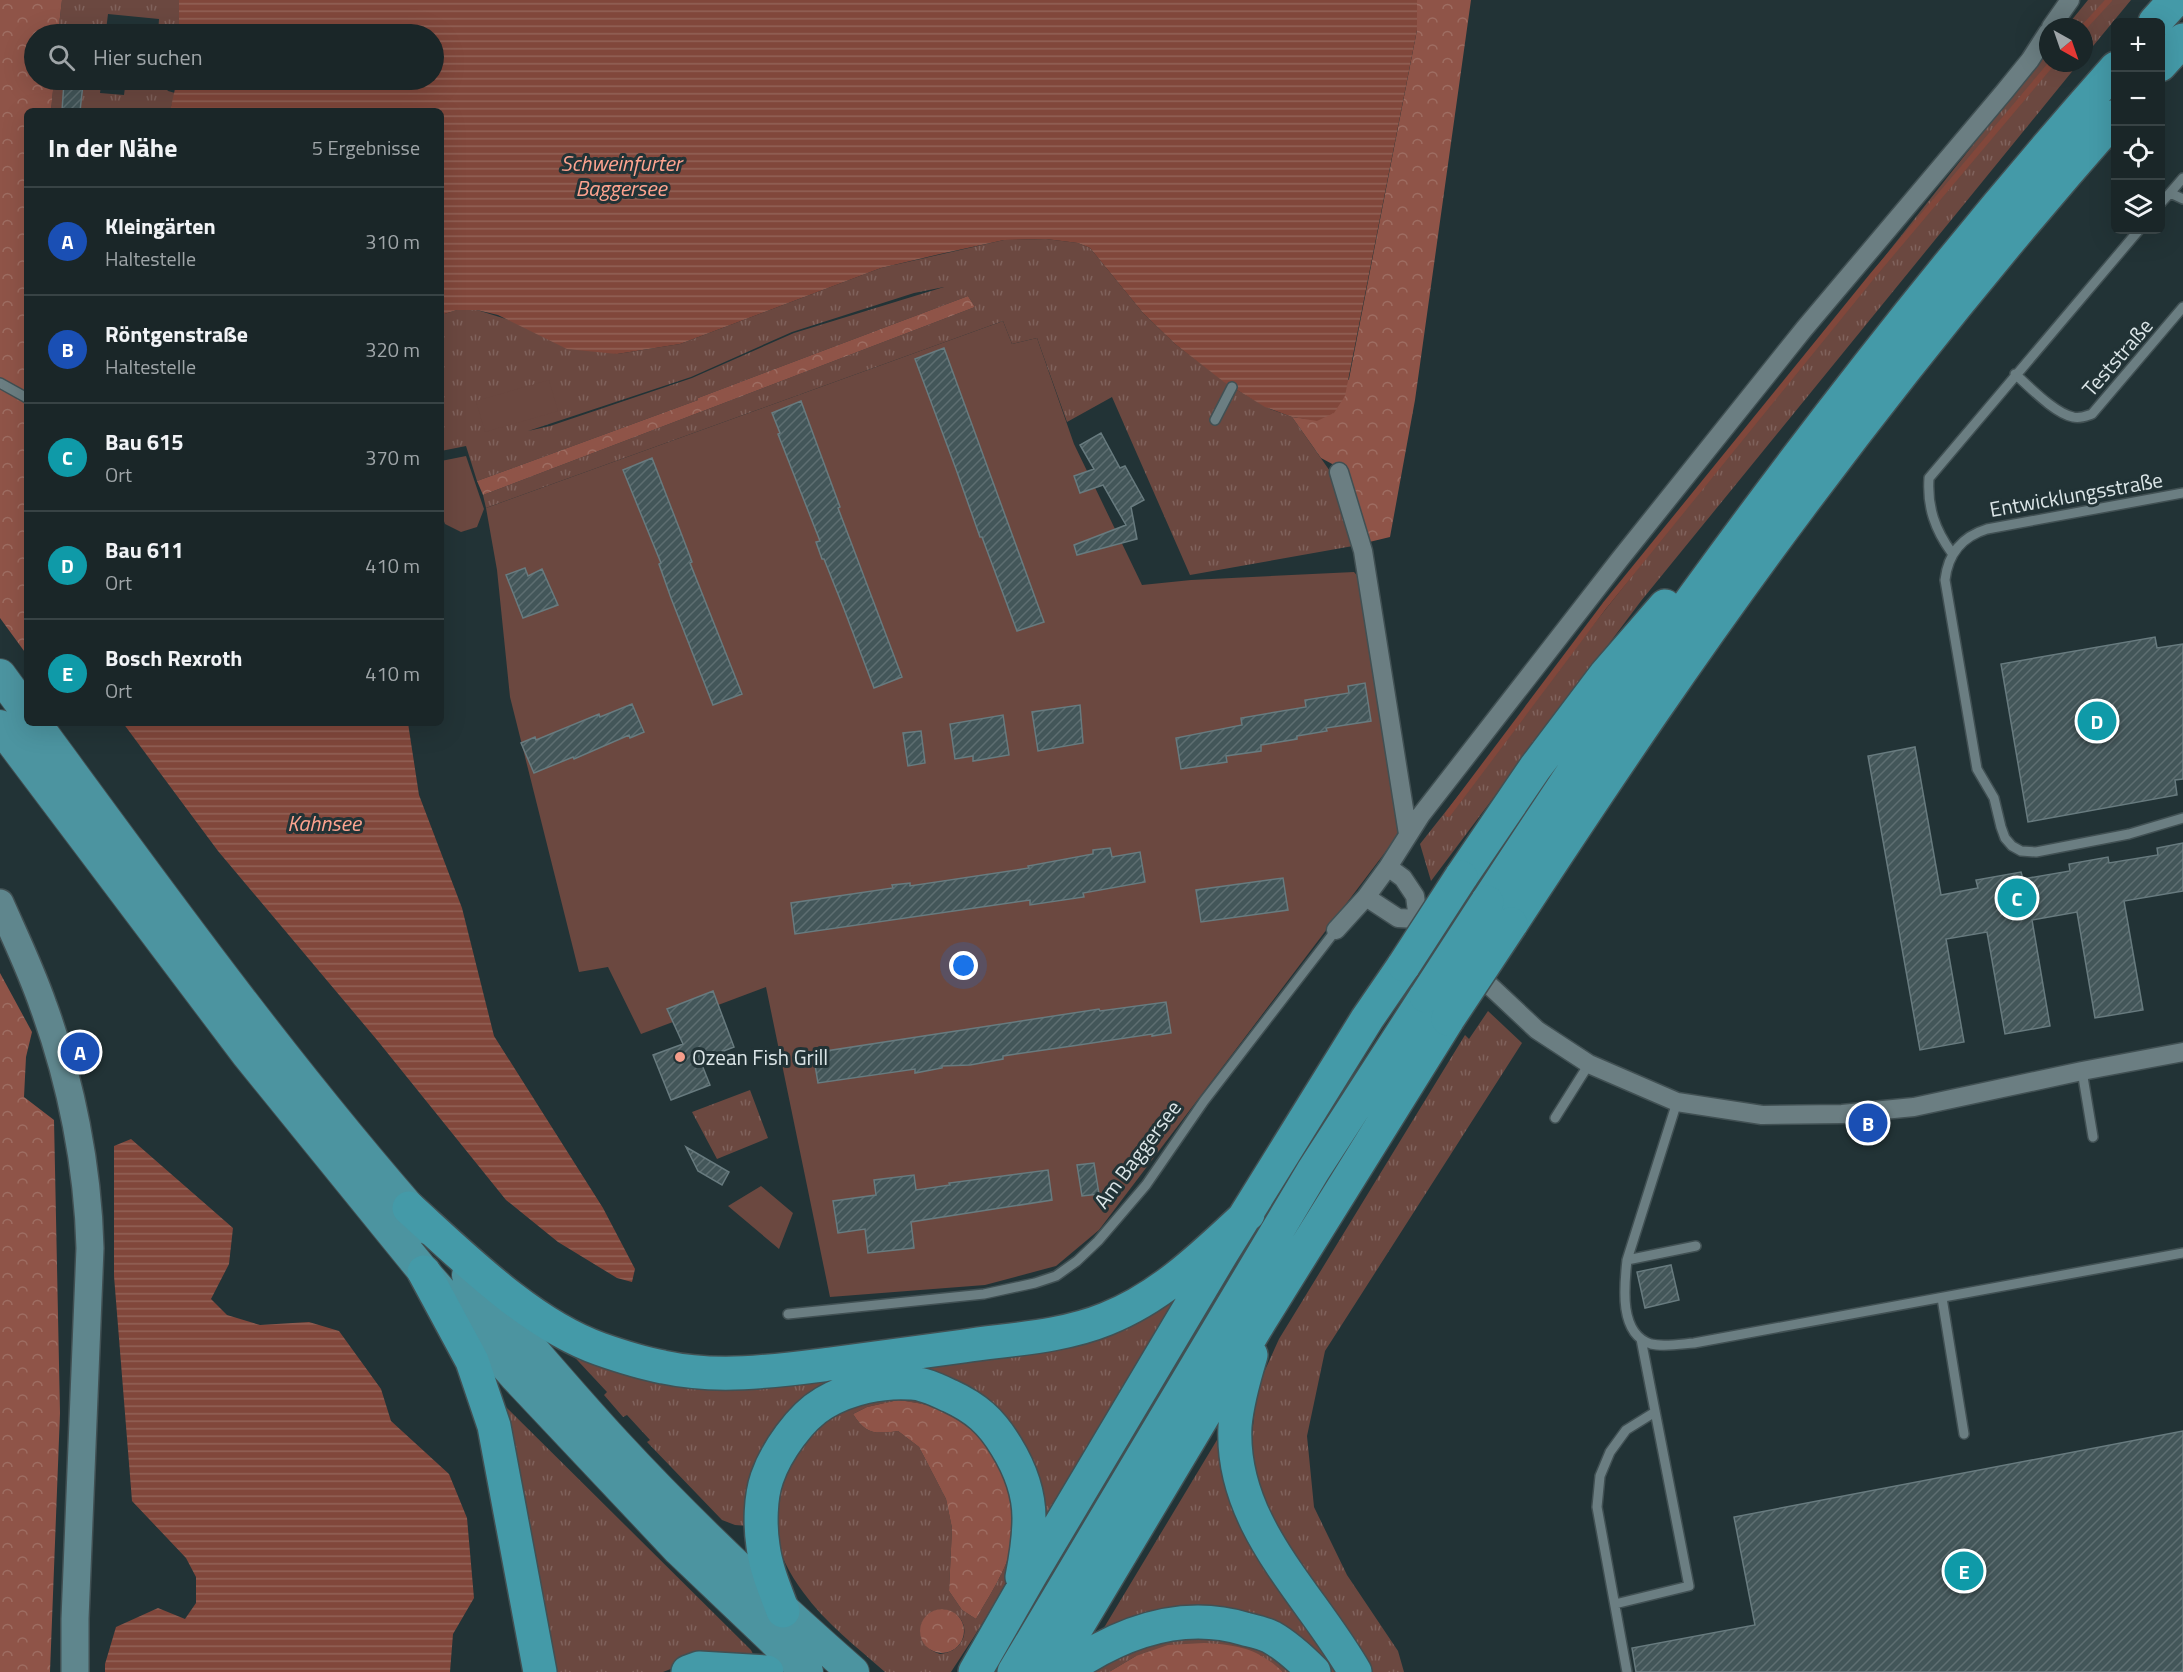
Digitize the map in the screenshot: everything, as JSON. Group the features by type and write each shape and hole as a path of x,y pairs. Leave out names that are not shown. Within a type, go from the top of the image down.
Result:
{"highway":[{"path":"2159,18 2175,0"},
{"path":"2165,60 2183,40"},
{"path":"1014,1672 1313,1171 1425,996 1641,672 1846,394 1996,207 2112,72"},
{"path":"1050,1672 1260,1321 1449,1019 1602,786 1721,614 1799,507 1941,323 2111,121"},
{"path":"980,1664 1186,1314 1362,1028 1535,768 1606,674 1677,592 1751,520"},
{"path":"0,675 24,708"},
{"path":"0,726 247,1054 424,1272 594,1462 679,1550 807,1672"},
{"path":"37,726 232,990 409,1208 618,1445 783,1611 853,1672"},
{"path":"409,1208 478,1271 553,1327 598,1348 663,1367 711,1373 770,1372 868,1359 1068,1330 1106,1319 1141,1302 1173,1280 1248,1214"},
{"path":"424,1272 472,1361 494,1425 540,1672"},
{"path":"1260,1321 1242,1386 1235,1426 1238,1475 1251,1512 1283,1570 1342,1649 1354,1672"},
{"path":"783,1611 770,1577 763,1545 762,1512 766,1479 784,1445 799,1425 823,1404 869,1385 913,1382 970,1406 995,1427 1019,1468 1029,1516 1027,1548 1019,1599"},
{"path":"1063,1672 1084,1657 1121,1638 1153,1627 1187,1621 1223,1622 1270,1636 1299,1657 1314,1672"},
{"path":"688,1672 699,1668 767,1672"}],"main road":[{"path":"0,903 40,996 55,1044 70,1102 89,1209 75,1672"}],"street":[{"path":"2057,18 2070,0"},
{"name":"Am Baggersee","path":"1336,930 1366,897 1421,815 1620,559 1804,329 2024,68 2039,46"},
{"path":"1339,472 1363,551 1408,834"},
{"path":"1388,867 1403,878 1415,896 1418,919 1537,1030 1589,1064 1677,1102 1762,1115 1867,1112 1914,1107 2183,1052"},
{"path":"1366,897 1398,918 1418,919"}],"lane":[{"path":"2165,198 2183,178"},
{"path":"2170,193 2183,199"},
{"path":"1953,553 1935,525 1930,507 1929,478 2136,234"},
{"name":"Teststraße","path":"2015,374 2063,413 2081,418 2092,414 2183,307"},
{"path":"0,382 24,396"},
{"path":"1215,420 1232,387"},
{"name":"Entwicklungsstraße","path":"2183,493 1973,533 1961,542 1953,553 1946,567 1944,580 1977,769 1994,798 2001,827 2012,846 2036,852 2129,834 2183,818"},
{"name":"Am Baggersee","path":"788,1314 984,1294 1056,1276 1077,1261 1121,1216 1179,1140 1204,1101 1336,930"},
{"path":"1555,1118 1589,1064"},
{"path":"2082,1071 2093,1137"},
{"path":"1677,1102 1627,1260 1624,1282 1628,1323 1633,1332 1652,1344 1694,1343 2183,1253"},
{"path":"1627,1260 1696,1246"},
{"path":"1942,1298 1964,1434"},
{"path":"1615,1604 1689,1586 1641,1339"},
{"path":"1627,1672 1598,1508 1600,1476 1610,1452 1626,1430 1655,1412"}],"green space":[{"path":"0,0 62,0 59,24 24,24 24,90 53,90 51,108 24,108 24,651 0,618"},
{"path":"62,0 179,0 179,24 159,24 159,19 108,14 107,24 59,24"},
{"path":"1417,0 1471,0 1415,400 1390,537 1361,544 1349,473 1321,458 1292,417 1317,420 1349,379 1417,30"},
{"path":"2088,0 2131,0 2116,18 2111,18 2111,24 2093,46 2093,18 2073,18"},
{"path":"2039,61 2039,72 2072,72 1641,601 1431,881 1420,844"},
{"path":"53,90 63,90 62,108 51,108"},
{"path":"82,90 100,90 100,93 124,95 125,90 167,90 175,93 171,108 80,108"},
{"path":"1046,239 1078,243 1090,248 1143,313 1175,344 1232,387 1270,409 1292,417 1339,484 1353,546 1190,575 1112,397 1067,422 1037,338 1012,344 1003,321 486,508 483,495 975,307 968,296 698,398 698,400 477,481 466,446 444,450 444,314 457,310 477,310 617,354 680,344 881,268 1004,240","holes":["944,287 794,333 692,378 550,426 528,431 691,377 792,332 914,293"]},
{"path":"968,296 975,307 483,495 477,481 698,400 698,398"},
{"path":"1003,321 1012,344 1037,338 1074,444 1142,585 1191,580 1354,572 1365,584 1402,830 1099,1230 1056,1266 985,1285 830,1297 766,987 641,1034 608,967 579,972 510,697 497,570 486,508"},
{"path":"549,380 558,411 485,432 476,401"},
{"path":"466,456 484,509 477,527 461,532 445,524 444,460"},
{"path":"0,973 32,1032 26,1057 24,1097 54,1120 60,1413 50,1672 0,1672"},
{"path":"1488,1011 1522,1043 1325,1351 1307,1436 1314,1507 1347,1575 1398,1651 1404,1672 1365,1672 1272,1523 1254,1473 1252,1435 1257,1388 1279,1339 1465,1035 1469,1039"},
{"path":"750,1090 768,1138 717,1159 692,1112"},
{"path":"761,1186 793,1213 779,1249 728,1206"},
{"path":"1196,1278 1046,1517 1044,1501 968,1390 818,1394 748,1526 735,1525 722,1520 647,1442 650,1440 627,1415 623,1417 604,1395 607,1392 565,1347 606,1364 973,1360"},
{"path":"887,1391 931,1401 951,1409 969,1419 985,1432 999,1448 1010,1467 1021,1500 1024,1534 1020,1550 1004,1586 951,1672 885,1672 842,1634 812,1603 789,1571 777,1538 774,1520 776,1499 782,1477 798,1444 814,1425 835,1410 854,1401","holes":["898,1400 942,1409 966,1424 995,1460 1008,1489 1015,1517 1010,1554 976,1619 962,1610 949,1591 952,1528 946,1499 919,1447 898,1431 872,1432 862,1426 853,1414 867,1407","943,1609 953,1612 960,1618 964,1632 958,1646 940,1654 925,1644 920,1630 927,1616 933,1611"]},
{"path":"499,1400 751,1650 753,1654 751,1657 686,1663 663,1672 553,1672"},
{"path":"898,1400 942,1409 966,1424 995,1460 1008,1489 1015,1517 1010,1554 976,1619 962,1610 949,1591 952,1528 946,1499 919,1447 898,1431 872,1432 862,1426 853,1414 867,1407"},
{"path":"1232,1415 1231,1430 1343,1672 1324,1672 1271,1631 1096,1641"},
{"path":"942,1609 950,1610 958,1615 963,1623 963,1639 958,1647 950,1652 942,1653 934,1652 926,1647 921,1639 920,1631 921,1623 926,1615 934,1610"},
{"path":"1245,1636 1304,1672 1283,1672 1260,1655 1136,1656 1109,1672 1090,1672 1142,1641"},
{"path":"1204,1643 1246,1649 1274,1664 1283,1672 1109,1672 1136,1656 1168,1645"}],"water":[{"name":"Schweinfurter Baggersee","path":"179,0 1417,0 1417,30 1345,396 1334,413 1317,421 1292,417 1265,407 1224,382 1175,344 1143,313 1090,248 1078,243 1046,239 1004,240 881,268 680,344 617,354 567,349 498,315 477,310 457,310 444,314 444,108 171,108 175,90 444,90 444,24 179,24"},
{"name":"Kahnsee","path":"125,726 408,726 419,795 462,908 494,1036 603,1208 635,1269 632,1282 617,1278 558,1242 506,1200 377,1040 218,851"},
{"path":"131,1139 233,1228 229,1264 211,1299 227,1315 260,1325 309,1322 339,1331 381,1389 391,1421 449,1474 467,1518 474,1598 453,1634 450,1672 105,1672 105,1664 116,1627 158,1608 185,1619 196,1603 196,1577 186,1558 132,1501 114,1276 114,1146"}],"building":[{"path":"63,90 82,90 80,108 62,108"},
{"path":"944,348 1044,622 1017,631 915,359"},
{"path":"801,401 840,507 838,508 902,677 874,688 824,559 822,559 816,542 820,541 772,413"},
{"path":"1101,433 1120,468 1125,466 1144,500 1131,507 1137,539 1077,555 1074,545 1126,525 1103,485 1080,493 1074,476 1094,469 1080,445"},
{"path":"652,458 692,562 690,563 742,694 713,705 671,598 659,564 661,563 623,470"},
{"path":"525,568 528,576 542,569 558,605 523,618 506,575"},
{"path":"2155,637 2157,648 2183,644 2183,779 2175,780 2177,795 2028,822 2001,664"},
{"path":"1365,683 1371,721 1326,728 1327,731 1297,736 1297,739 1261,745 1261,751 1226,756 1227,762 1181,769 1176,738 1242,725 1241,718 1306,707 1305,700 1349,693 1348,686"},
{"path":"632,704 644,732 630,738 629,735 574,759 573,757 534,773 521,743 535,737 536,740 599,714 600,717"},
{"path":"1080,705 1083,743 1038,751 1032,712"},
{"path":"1003,715 1009,755 973,761 973,756 955,759 950,724"},
{"path":"921,731 925,763 908,766 903,733"},
{"path":"1915,747 1941,895 1978,888 1976,880 2021,872 2023,879 2070,871 2069,864 2108,857 2109,863 2158,855 2157,848 2183,843 2183,891 2124,901 2143,1010 2095,1018 2077,912 2032,920 2050,1026 2005,1034 1987,932 1946,939 1964,1042 1920,1050 1868,756"},
{"path":"1110,848 1112,857 1140,852 1145,882 1083,893 1084,897 1030,905 1030,900 795,934 791,903 893,888 892,885 910,883 910,886 1029,868 1028,866 1093,854 1093,850"},
{"path":"1283,878 1288,910 1201,922 1196,890"},
{"name":"Ozean Fish Grill","path":"713,991 734,1047 700,1060 710,1085 671,1100 653,1055 683,1044 667,1009"},
{"path":"1166,1002 1171,1033 1003,1056 1003,1059 970,1065 942,1066 942,1068 915,1073 915,1069 818,1083 813,1053 1099,1009 1100,1011"},
{"path":"686,1147 729,1172 722,1185 698,1171"},
{"path":"1094,1163 1099,1194 1082,1196 1077,1165"},
{"path":"1048,1170 1052,1200 911,1222 914,1248 868,1253 865,1229 838,1233 833,1201 876,1195 874,1180 914,1175 916,1190 950,1185 949,1183"},
{"path":"1671,1265 1679,1300 1645,1308 1637,1272"},
{"path":"2183,1431 2183,1672 1636,1672 1632,1648 1755,1625 1734,1517"}],"waterway":[{"path":"2092,18 2109,0"},
{"path":"1448,814 1605,605 1873,275 2044,72"}],"place":[{"name":"Bau 611","path":"2097,721"},
{"name":"Bau 615","path":"2017,898"},
{"name":"Kleingärten","path":"80,1052"},
{"name":"Ozean Fish Grill","path":"680,1057"},
{"name":"Röntgenstraße","path":"1868,1123"},
{"name":"Bosch Rexroth","path":"1964,1571"}]}
